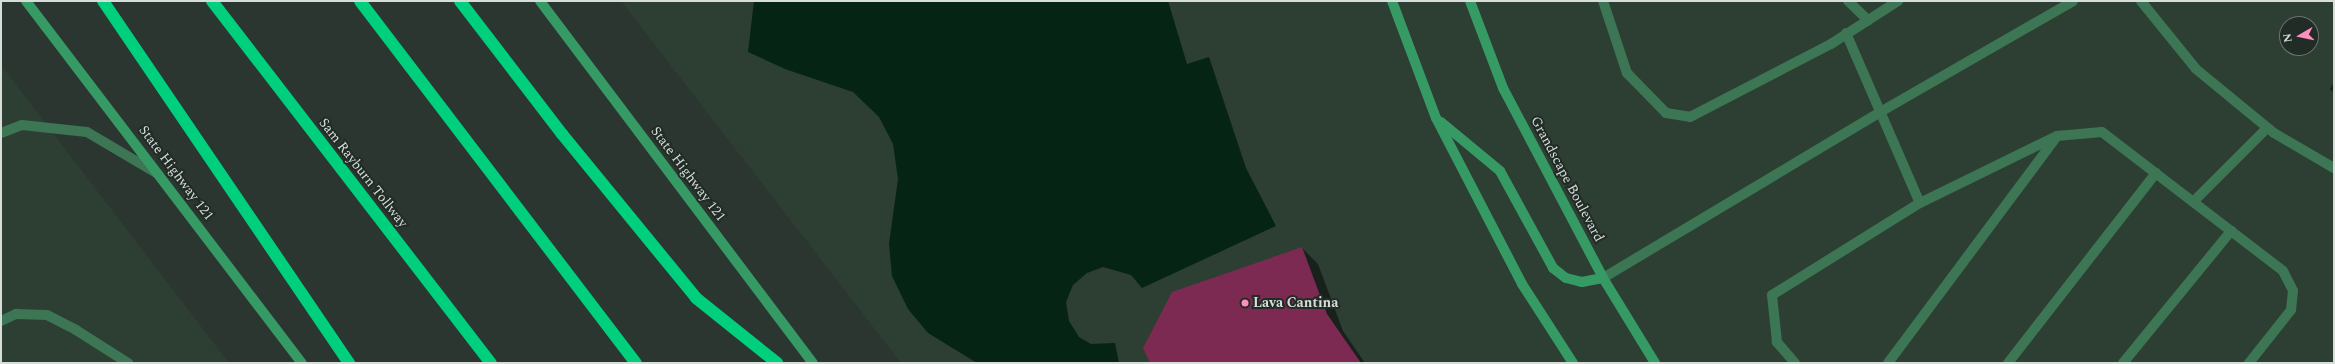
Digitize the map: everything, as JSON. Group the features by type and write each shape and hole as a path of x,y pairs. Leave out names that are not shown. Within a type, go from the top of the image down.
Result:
{"highway":[{"path":"103,1 349,363"},
{"name":"Sam Rayburn Tollway","path":"212,1 491,363"},
{"path":"360,1 636,363"},
{"path":"460,1 562,134 696,298 777,363"}],"street":[{"name":"State Highway 121","path":"26,1 302,363"},
{"name":"State Highway 121","path":"540,1 813,363"},
{"path":"1392,1 1436,118 1522,284 1573,363"},
{"name":"Grandscape Boulevard","path":"1470,1 1503,88 1603,278 1655,363"},
{"path":"1603,1 1627,73 1666,113 1690,117 1846,34 1898,1"},
{"path":"1848,1 1868,20"},
{"path":"1436,118 1500,171 1553,268 1566,278 1582,282 1603,278 1882,111 2073,1"},
{"path":"2141,1 2196,69 2268,128 2334,168"},
{"path":"1846,34 1882,111 1920,203"},
{"path":"1,133 22,125 87,132 160,175"},
{"path":"2192,202 2268,128"},
{"path":"1795,363 1777,342 1772,295 1920,203 2057,136 2102,132 2283,271 2293,291 2291,310 2248,363"},
{"path":"1888,363 2057,136"},
{"path":"2008,363 2156,173"},
{"path":"2123,363 2231,231"},
{"path":"1,321 16,314 47,315 76,330 128,363"}],"shaded area":[{"path":"621,1 2334,1 2334,363 901,363"},
{"path":"754,1 1168,1 1187,64 1209,57 1246,168 1276,226 1142,288 1131,275 1103,267 1087,273 1073,285 1066,302 1069,321 1079,337 1091,344 1115,343 1119,363 977,363 928,333 908,309 892,276 889,244 898,179 893,144 879,117 853,92 785,69 748,52"},
{"path":"1,65 229,363 1,363"}],"building":[{"name":"Lava Cantina","path":"1302,247 1327,314 1361,363 1150,363 1143,348 1172,292"}],"place":[{"name":"Lava Cantina","path":"1245,303"}]}
